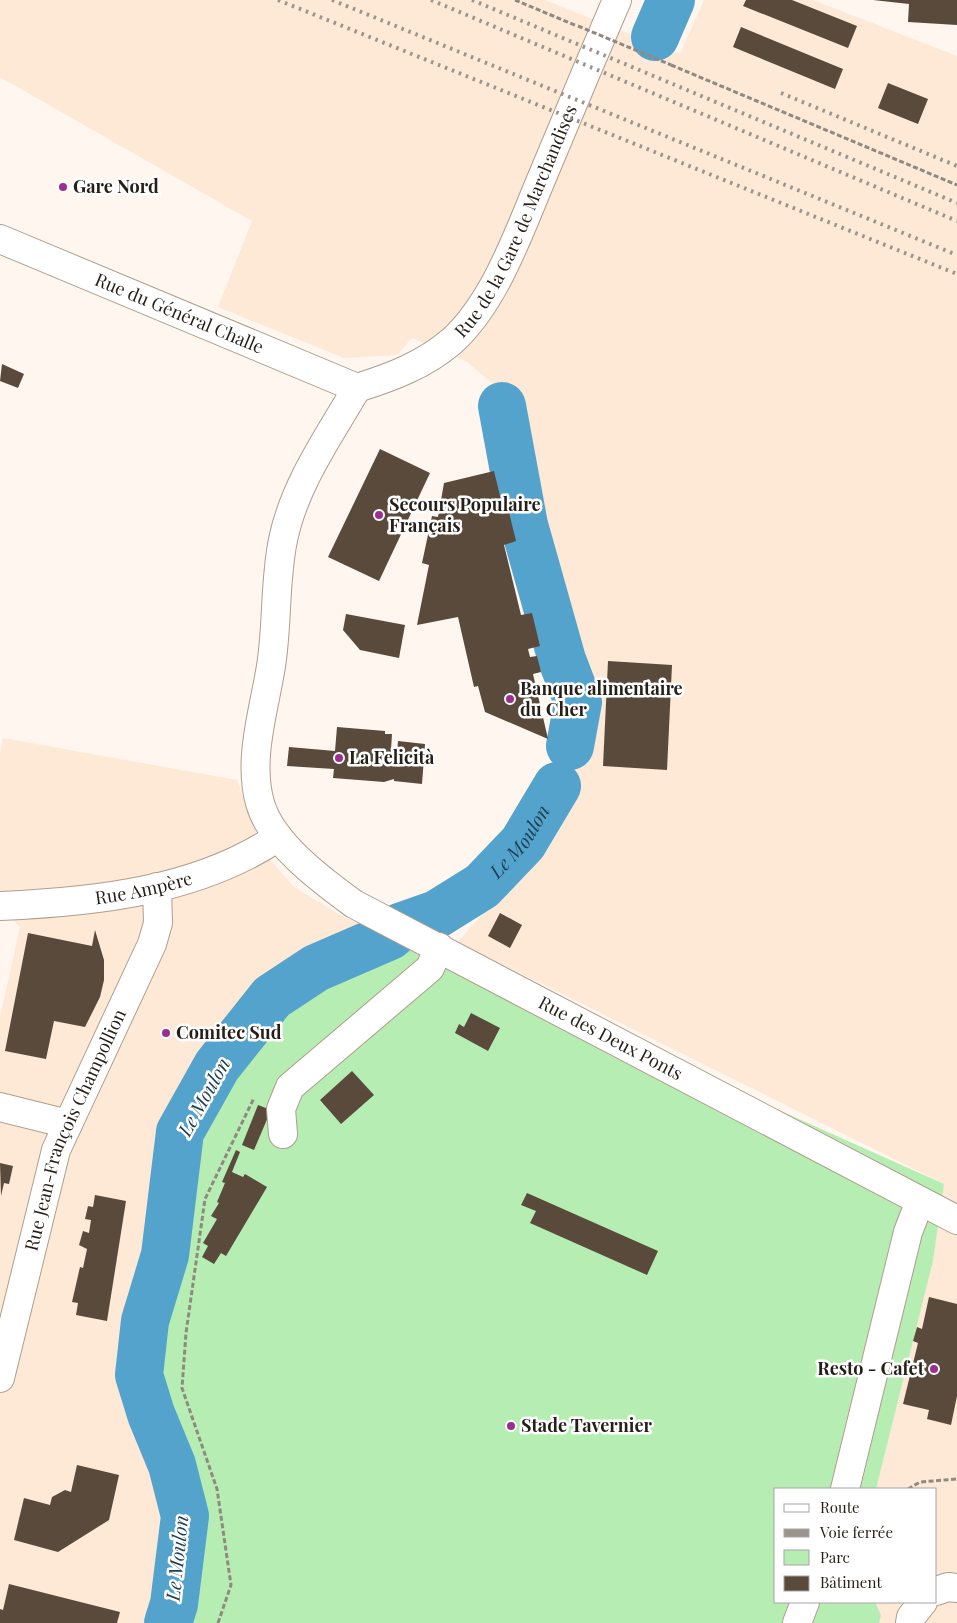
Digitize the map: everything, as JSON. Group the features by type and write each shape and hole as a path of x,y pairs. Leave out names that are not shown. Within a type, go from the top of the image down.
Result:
{"main road":[{"name":"Rue de la Gare de Marchandises","path":"357,388 393,376 437,353 453,339 478,309 516,239 616,0"},
{"name":"Rue du Général Challe","path":"0,239 357,388"},
{"path":"278,838 260,804 255,762 272,659 283,540 303,482 357,388"},
{"name":"Rue Ampère","path":"0,906 101,897 157,887 246,857 278,838"},
{"name":"Rue des Deux Ponts","path":"278,838 306,867 354,904 957,1220"},
{"name":"Rue Jean-François Champollion","path":"2,1362 56,1150 152,944 158,923 157,887"},
{"path":"283,1134 281,1109 290,1087 430,968 434,945"},
{"path":"0,1107 68,1124"},
{"path":"846,1488 908,1232 920,1201"},
{"path":"937,1591 948,1587 957,1588"},
{"path":"797,1623 805,1603"},
{"path":"910,1623 911,1617 922,1603"}],"path":[{"path":"515,0 957,185"},
{"path":"218,1623 231,1585 217,1489 182,1388 186,1333 205,1199 257,1091 290,1087"},
{"path":"910,1488 920,1482 957,1479"}],"shaded area":[{"path":"0,0 545,0 680,54 704,0 813,0 957,56 957,1623 879,1623 881,1615 875,1603 937,1603 937,1488 876,1488 933,1261 944,1184 458,942 496,898 564,807 592,704 521,408 466,361 412,338 397,355 344,358 218,307 252,221 0,77"},
{"path":"3,738 237,780 264,853 294,887 345,918 390,936 316,968 173,1187 165,1255 145,1321 151,1414 172,1465 185,1516 156,1623 0,1623 0,1017 20,927 0,909 0,753"}],"green space":[{"path":"390,936 944,1184 933,1261 876,1488 774,1488 774,1603 875,1603 881,1615 879,1623 188,1623 197,1591 185,1516 172,1465 151,1414 139,1375 145,1321 165,1255 180,1132 217,1066 272,997 316,968"}],"building":[{"path":"746,0 792,0 857,26 848,48 743,6"},
{"path":"873,0 957,0 957,25 908,22 909,4"},
{"path":"741,27 843,69 835,89 733,47"},
{"path":"888,83 928,99 918,124 878,108"},
{"path":"2,364 24,374 18,388 0,381"},
{"name":"Secours Populaire Français","path":"380,449 430,473 379,581 328,557"},
{"path":"494,471 501,500 506,500 516,541 504,545 521,615 532,613 540,646 528,649 530,657 537,656 541,672 533,674 548,739 485,712 478,686 474,687 458,617 417,625 429,565 422,563 432,516 438,517 444,483"},
{"path":"346,614 405,625 399,658 360,650 343,630"},
{"path":"608,661 672,665 667,770 603,766"},
{"name":"La Felicità","path":"337,727 385,731 385,734 392,734 390,765 396,766 398,741 425,744 422,784 394,781 394,779 384,782 333,778 334,769 287,766 289,747 335,751"},
{"path":"500,913 522,925 510,948 488,936"},
{"path":"95,930 104,960 104,980 100,997 85,1027 54,1021 46,1059 5,1051 28,933 92,946"},
{"path":"471,1013 500,1028 488,1051 455,1033 459,1024 464,1027"},
{"path":"352,1071 374,1095 341,1124 320,1100"},
{"path":"258,1105 271,1110 254,1150 242,1145"},
{"path":"236,1150 240,1152 232,1172 243,1177 245,1174 267,1187 226,1256 221,1253 214,1264 202,1257 208,1246 203,1243 217,1219 211,1216 219,1203 217,1202 225,1183 222,1182"},
{"path":"0,1163 13,1166 9,1184 4,1183 1,1196"},
{"path":"527,1193 658,1251 647,1275 530,1223 536,1211 521,1205"},
{"path":"95,1195 126,1201 107,1321 76,1315 78,1303 72,1302 80,1267 83,1268 87,1249 79,1245 83,1231 89,1233 91,1220 85,1219 88,1206 93,1207"},
{"name":"Resto - Cafet","path":"929,1297 957,1304 957,1396 951,1425 927,1419 929,1410 903,1404 918,1343 913,1341 917,1327 922,1329"},
{"path":"77,1465 119,1475 109,1520 58,1552 14,1540 24,1498 50,1505 52,1497 65,1490 71,1492"},
{"path":"9,1584 120,1612 117,1623 0,1623 0,1609 3,1610"}],"waterway":[{"name":"Le Moulon","path":"655,37 671,0"},
{"name":"Le Moulon","path":"502,406 524,525 562,660 578,702 570,746"},
{"name":"Le Moulon","path":"168,1623 174,1604 185,1516 172,1465 151,1414 139,1375 145,1321 165,1255 180,1132 217,1066 272,997 316,968 390,936 400,927 437,914 482,886 523,843 557,786"}],"railway":[{"path":"278,0 957,274"},
{"path":"332,0 957,255"},
{"path":"431,0 957,221"},
{"path":"472,0 957,203"},
{"path":"781,93 957,166"}],"place":[{"name":"Gare Nord","path":"63,187"},
{"name":"Secours Populaire Français","path":"379,515"},
{"name":"Banque alimentaire du Cher","path":"510,699"},
{"name":"La Felicità","path":"339,758"},
{"name":"Comitec Sud","path":"166,1033"},
{"name":"Resto - Cafet","path":"934,1369"},
{"name":"Stade Tavernier","path":"511,1426"}]}
